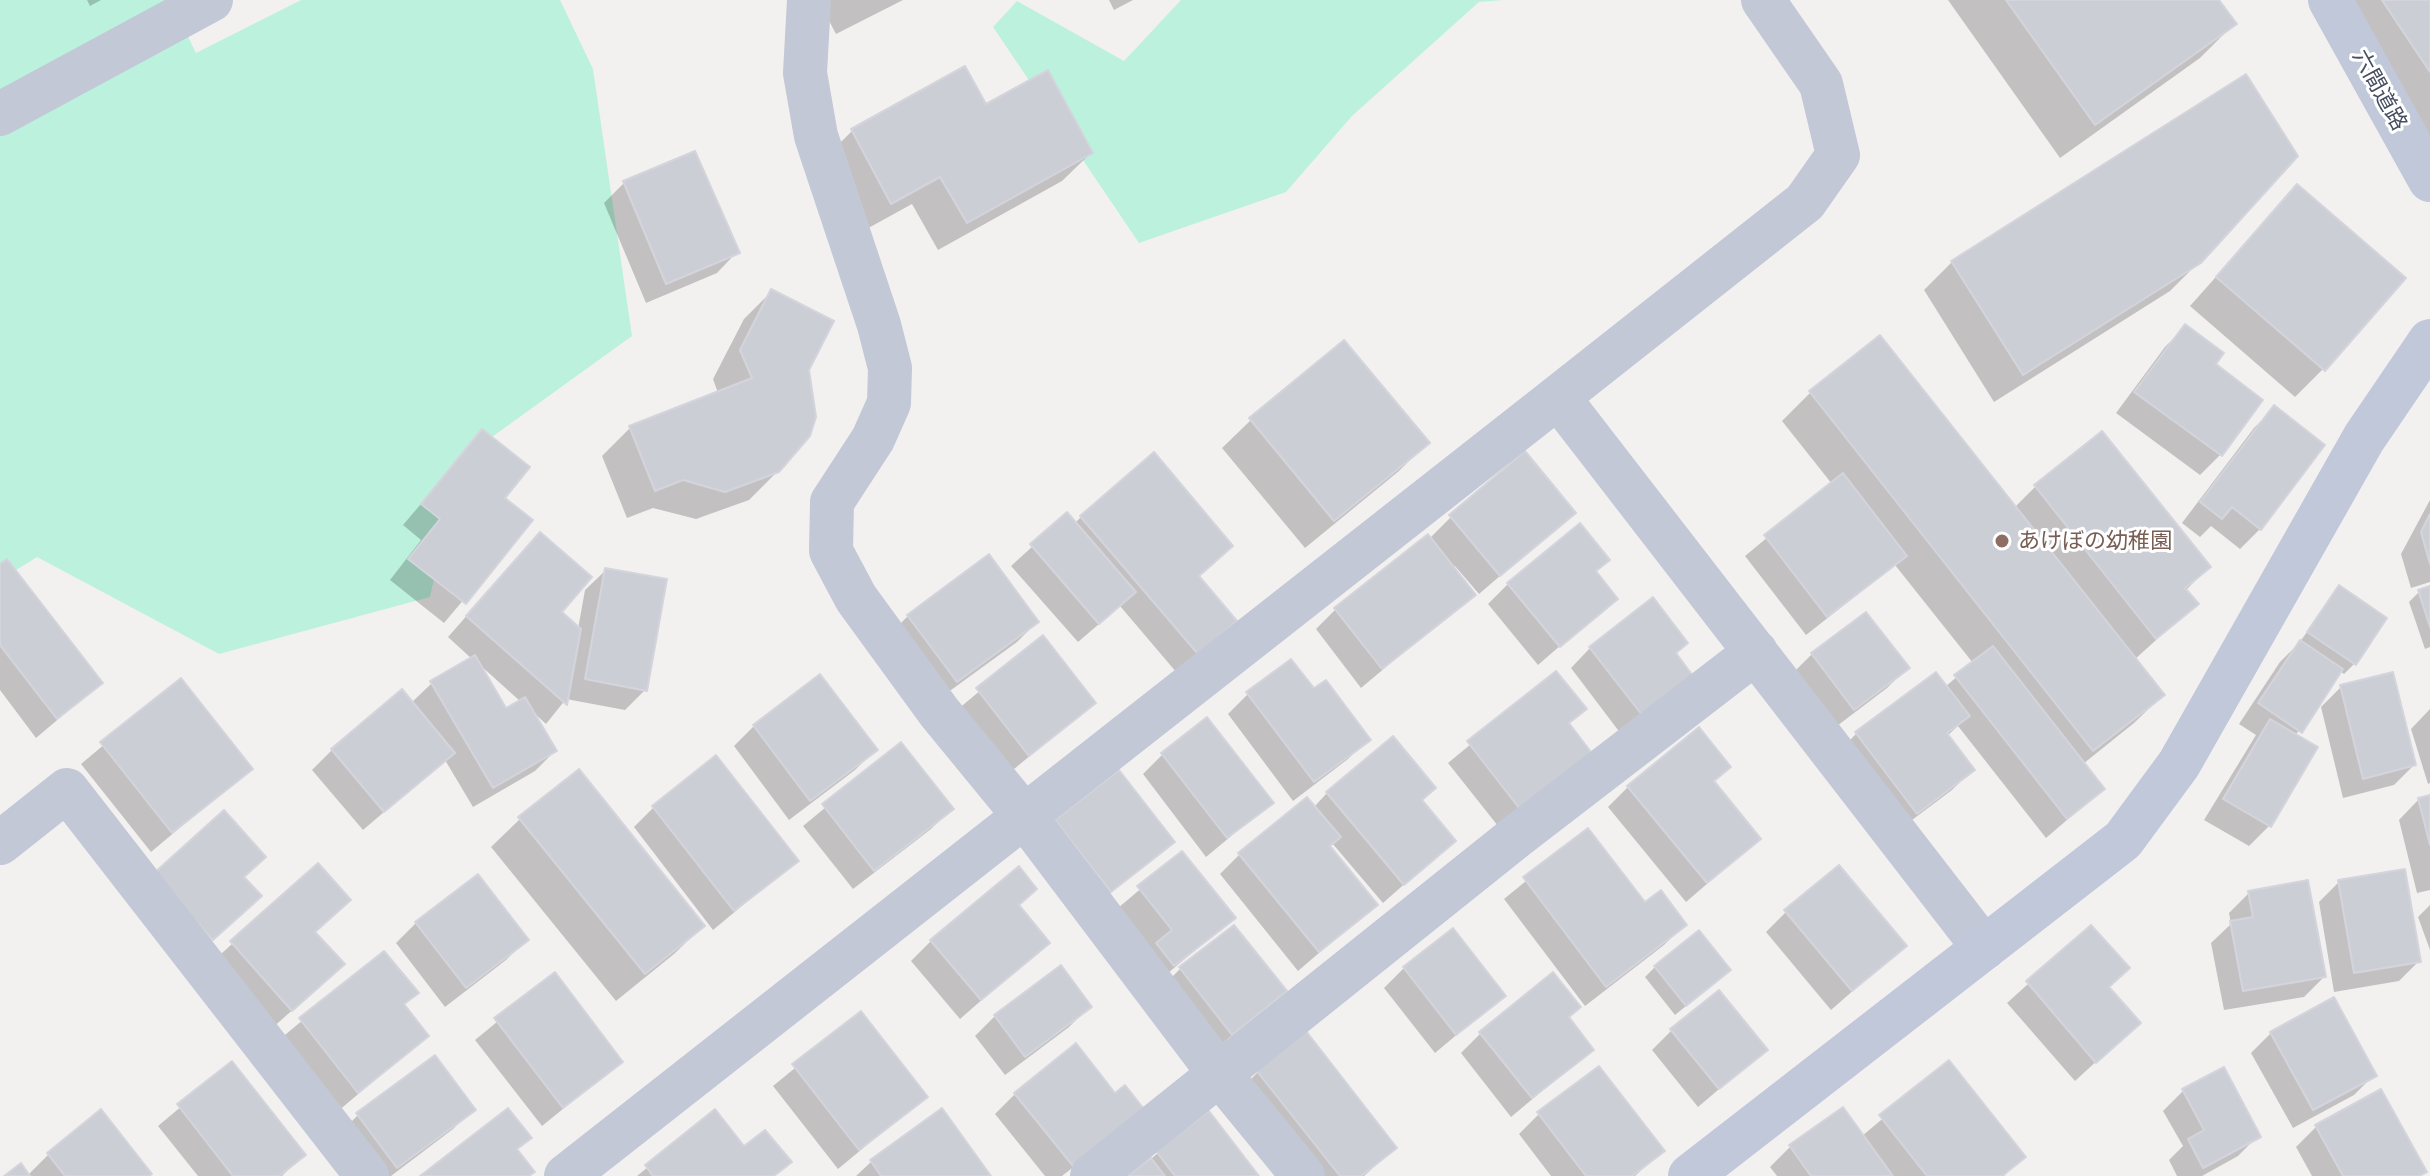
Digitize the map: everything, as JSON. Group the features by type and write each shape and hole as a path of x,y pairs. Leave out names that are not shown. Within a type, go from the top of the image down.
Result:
{"street":[{"path":"0,114 211,0"},
{"path":"809,0 805,73 816,136 879,325 890,368 889,403 873,439 832,502 831,551 856,598 902,661 1026,818 1221,1076 1303,1176"},
{"path":"566,1176 1026,818 1805,202 1838,155 1821,84 1763,0"},
{"name":"六間道路","path":"2330,0 2430,180"},
{"path":"1690,1176 2123,840 2179,764 2364,438 2430,341"},
{"path":"1558,397 1984,948"},
{"path":"1092,1176 1221,1076 1517,836 1756,652"},
{"path":"0,843 67,790 367,1176"}],"green space":[{"path":"0,0 170,0 196,53 301,0 560,0 593,69 632,336 460,460 430,597 219,654 37,557 0,580"},
{"path":"1181,0 1503,0 1479,2 1352,116 1286,192 1139,243 993,27 1017,1 1124,61"}],"building":[{"path":"2006,0 2219,0 2237,24 2095,125"},
{"path":"2382,0 2430,0 2430,72"},
{"path":"965,66 986,104 1048,70 1093,153 967,223 940,177 891,204 851,129"},
{"path":"2246,74 2298,156 2201,263 2023,375 1951,261"},
{"path":"695,151 740,253 666,284 623,181"},
{"path":"2297,184 2406,278 2325,371 2216,277"},
{"path":"771,289 834,321 809,370 816,417 810,436 779,472 725,492 683,480 655,491 629,426 752,378 740,350"},
{"path":"2185,324 2224,353 2216,364 2263,400 2222,456 2134,392"},
{"path":"1880,335 2165,695 2093,751 1809,391"},
{"path":"1344,340 1430,443 1334,521 1249,418"},
{"path":"2274,405 2325,445 2261,530 2232,507 2222,519 2200,502"},
{"path":"482,429 530,467 505,498 533,520 466,604 408,559 440,519 421,504"},
{"path":"2102,431 2211,567 2185,588 2199,604 2156,639 2034,485"},
{"path":"1525,451 1576,513 1500,576 1449,515"},
{"path":"1154,452 1233,546 1199,576 1237,621 1198,654 1080,516"},
{"path":"1843,473 1907,556 1827,617 1764,535"},
{"path":"1067,512 1136,592 1099,624 1030,544"},
{"path":"2430,514 2430,564 2421,532"},
{"path":"1580,523 1610,560 1596,571 1618,599 1560,647 1507,583"},
{"path":"540,532 592,577 562,612 581,629 567,705 466,616"},
{"path":"1428,534 1476,595 1382,669 1334,608"},
{"path":"989,554 1039,622 957,682 907,615"},
{"path":"7,559 103,683 57,719 0,645 0,564"},
{"path":"605,568 667,579 647,691 585,679"},
{"path":"2339,585 2387,618 2356,665 2307,632"},
{"path":"2430,586 2430,627 2418,590"},
{"path":"1653,597 1688,643 1676,653 1693,676 1642,715 1589,647"},
{"path":"1866,612 1910,668 1854,710 1811,653"},
{"path":"1043,635 1096,703 1029,756 976,688"},
{"path":"2300,640 2343,669 2302,733 2258,703"},
{"path":"1993,646 2105,789 2067,819 1954,675"},
{"path":"475,655 506,708 525,697 557,751 493,788 430,681"},
{"path":"1291,659 1314,688 1326,680 1371,740 1314,782 1246,692"},
{"path":"1556,671 1587,709 1569,723 1594,756 1523,813 1467,741"},
{"path":"1936,672 1970,716 1947,733 1975,770 1917,814 1855,732"},
{"path":"2393,672 2416,765 2363,779 2340,685"},
{"path":"820,674 878,750 810,801 753,725"},
{"path":"181,678 253,769 172,833 100,742"},
{"path":"402,689 455,753 384,812 331,749"},
{"path":"1207,717 1274,803 1227,838 1161,753"},
{"path":"2270,719 2318,747 2271,827 2223,799"},
{"path":"1699,727 1731,767 1714,781 1761,839 1707,883 1627,786"},
{"path":"1393,736 1436,788 1422,800 1456,841 1404,885 1326,792"},
{"path":"901,742 954,809 874,871 822,804"},
{"path":"716,755 799,861 734,911 652,806"},
{"path":"579,769 705,926 645,974 518,817"},
{"path":"1119,770 1175,842 1111,892 1055,820"},
{"path":"2430,795 2430,845 2418,798"},
{"path":"1307,797 1341,837 1330,846 1378,905 1319,952 1238,853"},
{"path":"224,810 266,857 244,877 262,896 213,940 153,874"},
{"path":"1588,828 1645,902 1661,890 1687,925 1606,987 1523,877"},
{"path":"1182,851 1236,918 1174,966 1156,943 1172,930 1137,886"},
{"path":"318,863 351,900 315,932 345,964 292,1011 230,941"},
{"path":"1839,865 1907,946 1852,991 1784,910"},
{"path":"1019,866 1037,889 1019,905 1050,943 981,1000 930,940"},
{"path":"2405,869 2421,962 2354,973 2338,880"},
{"path":"478,874 529,940 466,988 415,922"},
{"path":"2308,880 2326,977 2243,991 2230,921 2253,917 2248,891"},
{"path":"1234,925 1287,991 1232,1035 1179,967"},
{"path":"2091,925 2130,968 2109,987 2141,1023 2096,1063 2026,981"},
{"path":"1453,928 1506,996 1456,1035 1403,967"},
{"path":"1699,930 1731,970 1686,1006 1654,966"},
{"path":"384,951 419,993 404,1004 429,1036 358,1093 299,1018"},
{"path":"1061,965 1092,1007 1025,1057 994,1015"},
{"path":"555,972 623,1062 563,1108 494,1018"},
{"path":"1553,972 1581,1007 1569,1017 1594,1050 1532,1098 1479,1032"},
{"path":"1719,990 1768,1050 1719,1089 1670,1029"},
{"path":"2334,997 2377,1076 2313,1110 2270,1032"},
{"path":"861,1011 928,1097 859,1150 792,1064"},
{"path":"1306,1031 1397,1148 1361,1176 1340,1176 1256,1070"},
{"path":"1076,1043 1115,1093 1125,1085 1144,1109 1073,1166 1014,1093"},
{"path":"435,1055 476,1110 397,1168 356,1113"},
{"path":"1949,1060 2026,1157 2002,1176 1927,1176 1879,1115"},
{"path":"232,1061 306,1155 279,1176 233,1176 177,1104"},
{"path":"1599,1066 1665,1151 1632,1176 1586,1176 1537,1112"},
{"path":"2224,1067 2261,1137 2203,1168 2188,1139 2204,1130 2182,1089"},
{"path":"2381,1089 2427,1172 2419,1176 2343,1176 2315,1125"},
{"path":"1843,1107 1893,1176 1811,1176 1789,1145"},
{"path":"508,1108 532,1138 517,1149 535,1172 529,1176 420,1176"},
{"path":"942,1108 991,1176 881,1176 870,1160"},
{"path":"101,1109 152,1174 65,1176 47,1153"},
{"path":"715,1109 744,1146 765,1130 792,1162 774,1176 653,1176 645,1165"},
{"path":"1209,1111 1259,1176 1175,1176 1156,1151"},
{"path":"1151,1158 1165,1176 1127,1176"},
{"path":"21,1163 30,1176 4,1176"}],"place":[{"name":"あけぼの幼稚園","path":"2002,541"}]}
